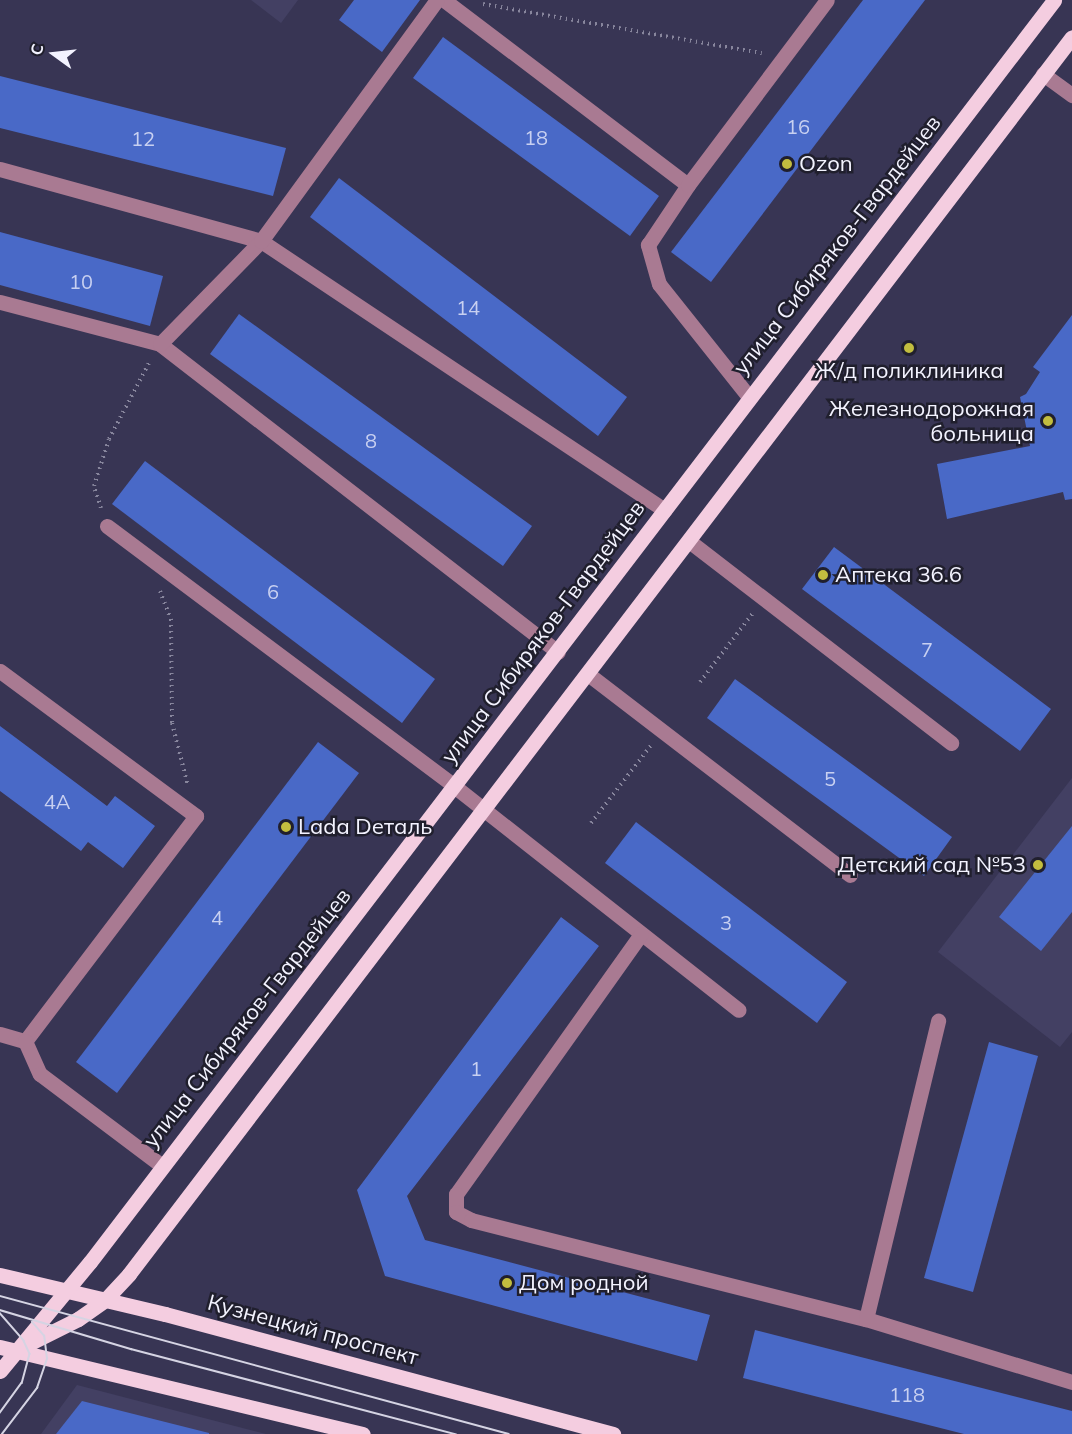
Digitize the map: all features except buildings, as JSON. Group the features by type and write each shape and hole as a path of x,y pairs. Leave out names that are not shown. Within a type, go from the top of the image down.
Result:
{"main road":[{"name":"улица Сибиряков-Гвардейцев","path":"0,1371 7,1349 66,1291 558,652 749,397 1054,0"},
{"path":"7,1349 78,1319 105,1300 129,1274 1072,37"},
{"name":"Кузнецкий проспект","path":"0,1275 105,1300 614,1434"},
{"path":"7,1349 363,1434"}],"lane":[{"path":"160,344 261,241 437,0"},
{"path":"444,0 687,185"},
{"path":"749,397 659,284 648,245 687,185 826,0"},
{"path":"1043,74 1072,95"},
{"path":"0,169 261,241 664,510"},
{"path":"0,302 160,344 558,652"},
{"path":"107,526 454,786 739,1010"},
{"path":"688,541 951,743"},
{"path":"0,671 196,816 25,1041"},
{"path":"588,674 850,875"},
{"path":"641,934 456,1194 456,1212 471,1220 866,1319 1072,1382"},
{"path":"866,1319 938,1021"},
{"path":"0,1034 25,1041 40,1074 162,1166"}],"path":[{"path":"470,2 784,57"},
{"path":"107,526 94,486 109,439 160,344"},
{"path":"158,587 171,619 172,723 196,816"},
{"path":"700,682 764,598"},
{"path":"591,824 661,732"}],"shaded area":[{"path":"251,0 298,0 281,23"},
{"name":"Детский сад №53","path":"1072,778 1072,1032 1060,1047 938,952"},
{"path":"77,1385 266,1434 41,1434"}],"tram line":[{"path":"0,1296 509,1434"},
{"path":"0,1310 131,1349 456,1434"},
{"path":"0,1313 24,1341 30,1354 22,1383 0,1413"},
{"path":"2,1434 37,1388 47,1359 44,1336 32,1322"}],"place":[{"name":"Ozon","path":"787,164"},
{"name":"Ж/д поликлиника","path":"909,348"},
{"name":"Железнодорожная больница","path":"1048,421"},
{"name":"Аптека 36.6","path":"823,575"},
{"name":"Lada Dеталь","path":"286,827"},
{"name":"Детский сад №53","path":"1038,865"},
{"name":"Дом родной","path":"507,1283"}]}
